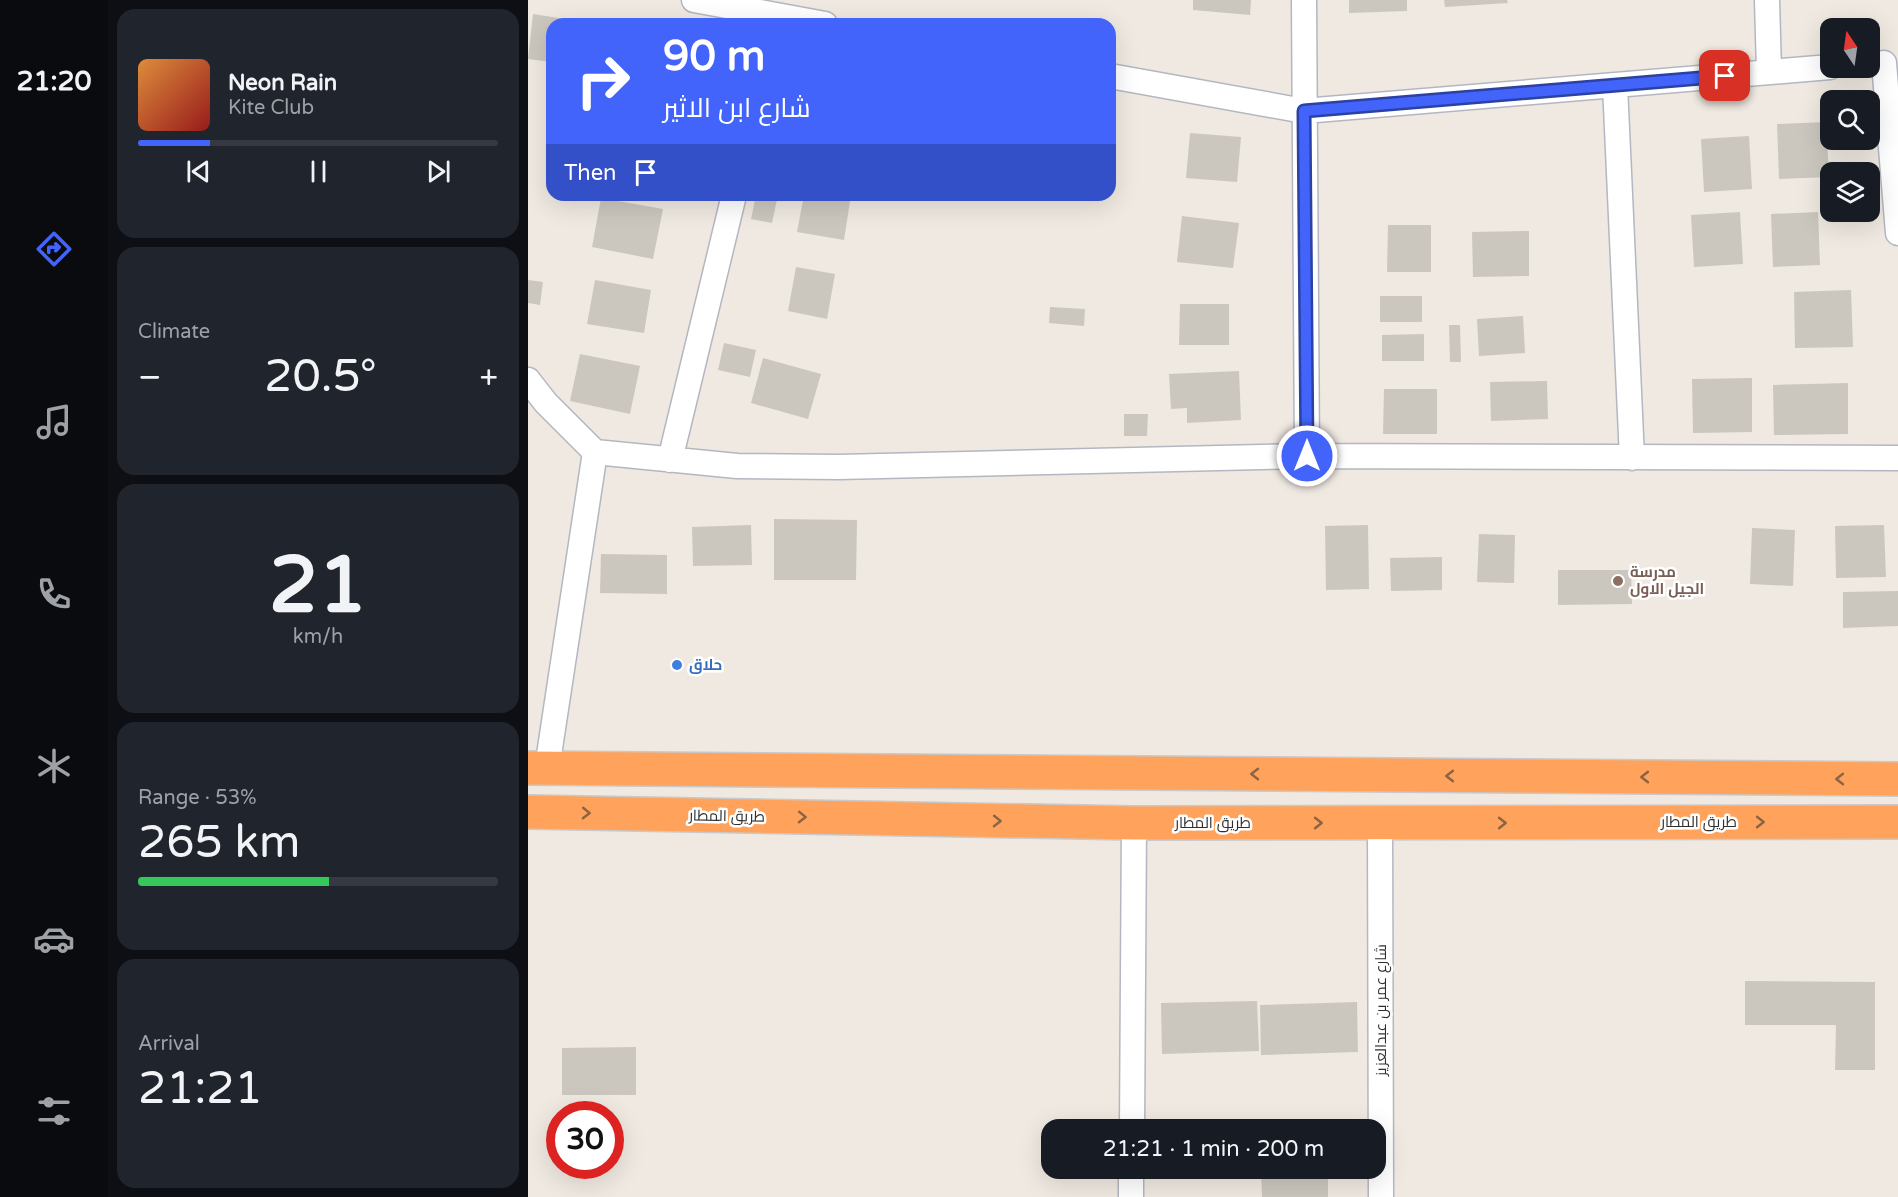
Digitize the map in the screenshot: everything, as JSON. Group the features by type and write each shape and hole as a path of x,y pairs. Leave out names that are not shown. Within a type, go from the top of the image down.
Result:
{"highway":[{"path":"538,768 1898,779"},
{"name":"طريق المطار","path":"528,812 1134,823 1898,822"}],"street":[{"path":"694,0 799,18"},
{"path":"1304,0 1307,456"},
{"path":"1767,0 1769,72"},
{"path":"1884,63 1898,233"},
{"path":"1116,77 1304,111 1820,68"},
{"path":"1615,85 1632,458"},
{"path":"670,460 733,201"},
{"path":"528,380 546,403 595,452 737,466 839,467 1307,456 1898,458"},
{"path":"538,768 595,452"},
{"path":"1132,1119 1134,823"},
{"name":"شارع عمر بن عبدالعزيز","path":"1380,823 1382,1197"},
{"path":"1131,1179 1131,1197"}],"building":[{"path":"1193,0 1251,0 1250,15 1193,10"},
{"path":"1349,0 1407,0 1407,11 1349,13"},
{"path":"1444,0 1507,0 1508,3 1445,7"},
{"path":"533,14 558,18 546,18 546,61 528,59"},
{"path":"1820,122 1820,150 1828,150 1828,162 1820,162 1820,177 1779,179 1777,124"},
{"path":"1190,133 1241,137 1237,182 1186,178"},
{"path":"1749,136 1752,189 1704,192 1701,139"},
{"path":"600,201 618,201 663,209 653,259 592,247"},
{"path":"755,201 777,201 772,223 751,219"},
{"path":"803,201 850,201 844,240 797,232"},
{"path":"1740,212 1743,264 1694,267 1691,215"},
{"path":"1818,212 1820,265 1773,267 1771,214"},
{"path":"1182,216 1239,223 1233,268 1177,262"},
{"path":"1388,225 1431,225 1431,272 1387,272"},
{"path":"1529,231 1529,276 1473,277 1472,232"},
{"path":"796,267 835,274 827,319 788,311"},
{"path":"528,280 543,282 540,305 528,303"},
{"path":"595,280 651,290 644,333 587,324"},
{"path":"1851,290 1853,347 1795,348 1794,292"},
{"path":"1380,296 1422,296 1422,322 1380,322"},
{"path":"1180,304 1229,304 1229,345 1179,345"},
{"path":"1050,307 1085,309 1084,326 1049,323"},
{"path":"1523,316 1525,353 1479,356 1477,319"},
{"path":"1449,325 1460,325 1461,362 1450,362"},
{"path":"1424,334 1424,361 1382,361 1382,335"},
{"path":"724,343 756,350 750,377 718,370"},
{"path":"580,354 640,366 630,414 570,401"},
{"path":"763,358 821,374 808,419 751,403"},
{"path":"1239,371 1241,420 1187,423 1187,408 1171,409 1169,374"},
{"path":"1752,378 1752,432 1693,433 1692,379"},
{"path":"1547,381 1548,419 1491,421 1490,382"},
{"path":"1848,383 1848,434 1774,435 1773,385"},
{"path":"1384,389 1437,389 1437,434 1383,434"},
{"path":"1124,414 1148,414 1147,436 1124,436"},
{"path":"774,519 857,520 856,580 774,580"},
{"path":"751,525 752,565 693,566 692,527"},
{"path":"1368,525 1369,589 1326,590 1325,526"},
{"path":"1884,525 1886,577 1836,578 1835,526"},
{"path":"1752,528 1795,530 1793,586 1750,584"},
{"path":"1479,534 1515,535 1514,583 1477,582"},
{"path":"601,554 667,555 667,594 600,593"},
{"path":"1442,557 1442,590 1391,591 1390,558"},
{"path":"1558,570 1631,570 1632,604 1558,605"},
{"path":"1898,591 1898,626 1843,628 1843,592"},
{"path":"1745,981 1875,982 1875,1070 1835,1070 1836,1025 1745,1025"},
{"path":"1257,1001 1259,1051 1162,1054 1161,1003"},
{"path":"1357,1002 1358,1052 1261,1055 1260,1005"},
{"path":"636,1047 636,1095 562,1095 562,1048"},
{"path":"1261,1179 1328,1179 1328,1197 1262,1197"}],"place":[{"name":"مدرسة الجيل الاول","path":"1618,581"},
{"name":"حلاق","path":"677,665"}],"route":[{"path":"1307,456 1304,111 1725,76"}]}
